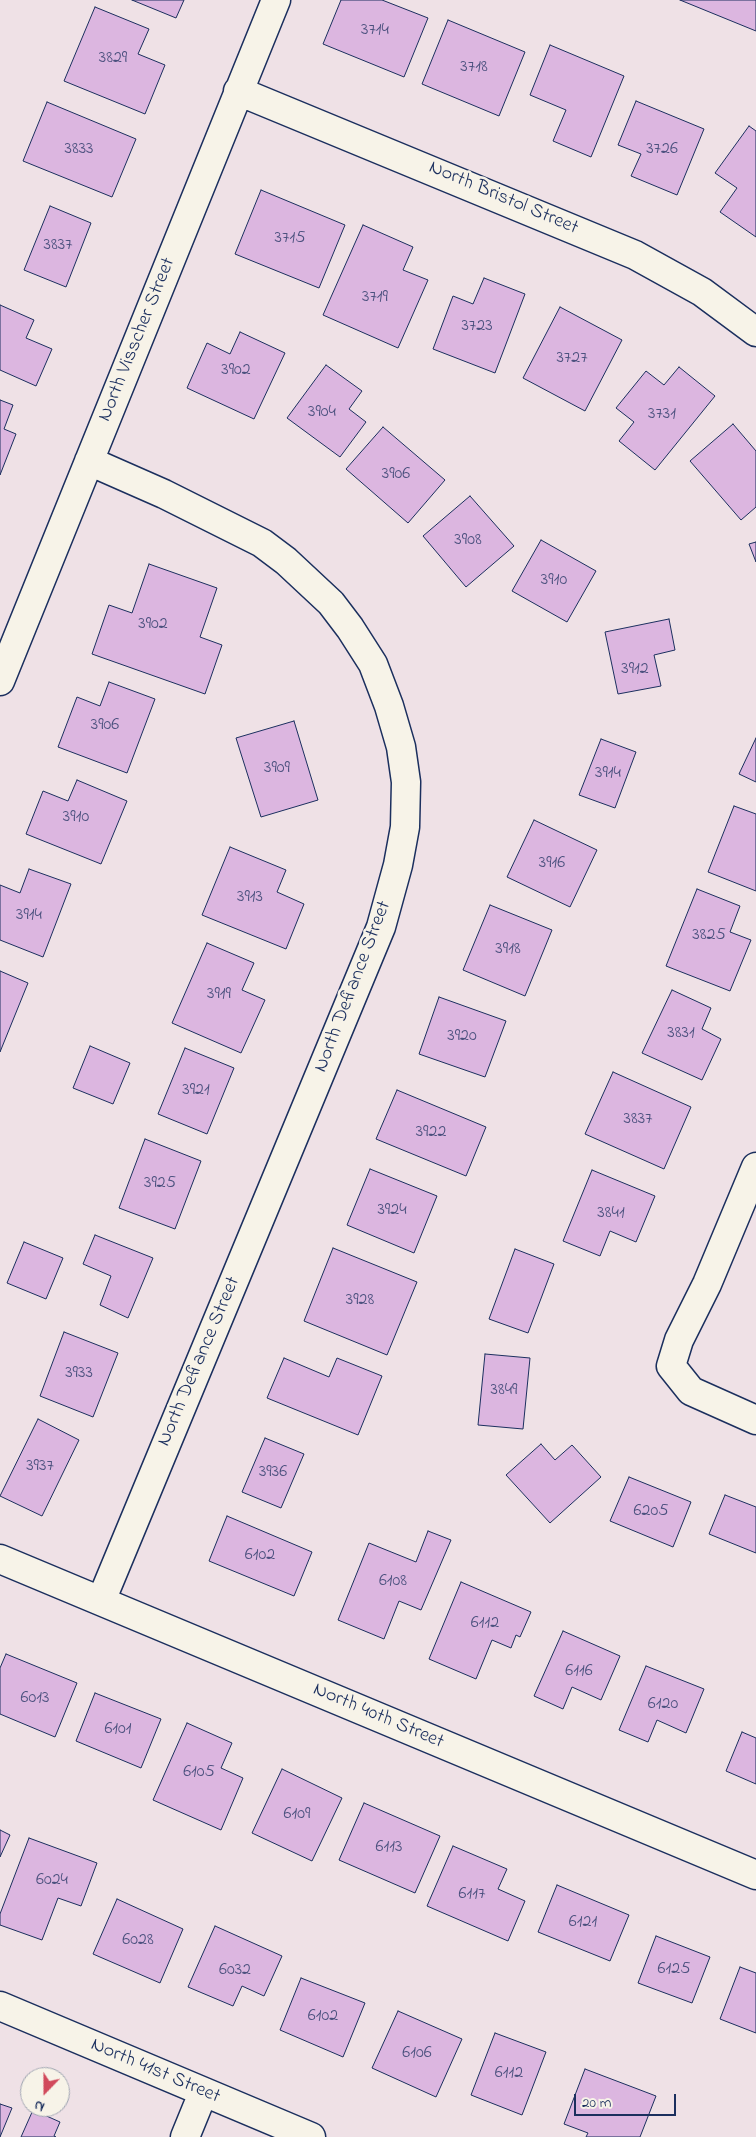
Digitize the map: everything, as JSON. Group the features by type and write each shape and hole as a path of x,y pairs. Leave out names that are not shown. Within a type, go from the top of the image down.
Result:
{"street":[{"name":"North Visscher Street","path":"0,681 276,0"},
{"name":"North Bristol Street","path":"238,91 635,255 702,292 756,332"},
{"name":"North Defiance Street","path":"89,461 164,494 262,544 286,561 331,603 350,628 372,664 389,706 401,746 406,782 405,827 398,865 381,927 101,1602"},
{"path":"756,1167 707,1284 680,1340 671,1366 692,1391 756,1420"},
{"name":"North 40th Street","path":"0,1559 756,1875"},
{"name":"North 41st Street","path":"0,2006 203,2094 311,2137"},
{"path":"185,2137 203,2094"}],"building":[{"path":"132,0 184,0 176,18"},
{"path":"341,0 382,0 428,18 404,77 323,44"},
{"path":"680,0 756,0 756,31"},
{"path":"95,7 149,29 138,54 165,65 145,114 64,81"},
{"path":"448,20 525,52 499,116 422,84"},
{"path":"550,45 624,76 591,157 553,141 566,110 530,95"},
{"path":"636,101 704,129 677,195 631,176 641,154 618,145"},
{"path":"47,102 136,139 112,197 23,161"},
{"path":"749,126 756,131 756,237 720,212 737,188 715,173"},
{"path":"261,190 345,225 319,288 235,254"},
{"path":"50,206 91,223 66,287 24,270"},
{"path":"363,225 413,247 403,270 428,280 398,348 323,315"},
{"path":"484,278 525,294 495,373 433,349 453,296 473,304"},
{"path":"0,305 34,320 26,338 52,349 36,386 0,370"},
{"path":"560,307 622,340 585,411 523,378"},
{"path":"240,332 285,353 254,419 187,388 207,343 230,354"},
{"path":"326,365 362,391 349,409 366,422 340,457 287,418"},
{"path":"679,367 715,396 655,470 619,441 634,422 616,408 646,371 664,385"},
{"path":"0,400 13,405 4,429 16,434 0,475"},
{"path":"733,424 756,451 756,507 741,520 690,461"},
{"path":"383,427 445,480 408,523 346,469"},
{"path":"470,496 514,546 466,587 423,536"},
{"path":"541,540 596,571 567,622 512,591"},
{"path":"756,542 756,562 749,544"},
{"path":"149,564 217,588 200,637 222,645 205,694 92,654 109,605 132,613"},
{"path":"669,619 675,650 654,655 661,686 618,694 605,632"},
{"path":"109,682 155,699 127,773 58,747 77,697 100,706"},
{"path":"294,721 318,800 261,817 236,738"},
{"path":"756,738 756,782 739,774"},
{"path":"601,739 636,752 615,808 579,795"},
{"path":"77,780 127,801 101,864 26,834 43,791 68,801"},
{"path":"734,806 756,814 756,891 708,872"},
{"path":"534,820 597,850 570,907 507,877"},
{"path":"230,847 286,870 277,892 304,904 286,949 202,915"},
{"path":"29,869 71,884 43,957 0,940 0,885 20,893"},
{"path":"697,889 740,906 730,932 751,940 730,991 666,966"},
{"path":"490,905 552,930 525,996 463,970"},
{"path":"207,943 254,963 242,990 265,1000 241,1053 172,1023"},
{"path":"0,971 28,983 0,1052"},
{"path":"672,990 711,1008 702,1029 721,1039 702,1080 642,1053"},
{"path":"439,997 506,1021 485,1077 419,1054"},
{"path":"90,1046 130,1063 113,1104 73,1088"},
{"path":"185,1048 234,1068 207,1134 158,1114"},
{"path":"613,1072 691,1107 664,1169 585,1134"},
{"path":"397,1090 486,1127 466,1176 376,1139"},
{"path":"145,1139 201,1161 175,1229 119,1208"},
{"path":"370,1169 437,1196 414,1253 347,1225"},
{"path":"592,1170 655,1196 636,1242 610,1231 600,1256 563,1241"},
{"path":"95,1235 153,1258 128,1318 100,1305 111,1276 83,1264"},
{"path":"24,1242 63,1258 46,1299 7,1283"},
{"path":"333,1248 417,1282 387,1355 304,1321"},
{"path":"515,1249 554,1264 528,1333 489,1319"},
{"path":"64,1332 118,1353 93,1417 40,1396"},
{"path":"485,1354 530,1358 523,1429 478,1425"},
{"path":"284,1358 329,1377 337,1358 382,1376 358,1435 267,1398"},
{"path":"38,1419 79,1440 42,1516 0,1496"},
{"path":"265,1438 304,1454 281,1508 242,1492"},
{"path":"541,1444 555,1460 572,1445 601,1477 550,1523 506,1475"},
{"path":"629,1477 691,1502 673,1547 610,1521"},
{"path":"725,1495 756,1507 756,1553 709,1534"},
{"path":"227,1516 312,1552 294,1596 209,1561"},
{"path":"428,1531 451,1540 421,1610 399,1601 384,1639 338,1620 369,1543 416,1562"},
{"path":"461,1582 531,1612 520,1637 516,1635 511,1648 492,1640 476,1679 429,1659"},
{"path":"563,1631 620,1656 601,1700 572,1687 563,1709 534,1696"},
{"path":"6,1654 77,1683 55,1737 0,1714 0,1668"},
{"path":"646,1666 704,1689 686,1733 657,1720 648,1742 619,1730"},
{"path":"95,1693 161,1719 141,1768 76,1741"},
{"path":"187,1723 232,1743 221,1768 243,1778 221,1830 153,1800"},
{"path":"742,1732 756,1738 756,1784 726,1771"},
{"path":"282,1769 342,1798 312,1861 252,1833"},
{"path":"364,1803 440,1836 415,1893 339,1860"},
{"path":"0,1830 10,1835 0,1857"},
{"path":"29,1838 97,1863 81,1906 58,1898 42,1940 0,1925 0,1914"},
{"path":"453,1846 507,1869 498,1889 525,1901 508,1941 427,1906"},
{"path":"557,1885 629,1915 610,1961 538,1932"},
{"path":"117,1899 183,1929 160,1983 93,1954"},
{"path":"215,1926 282,1956 264,1996 242,1986 233,2006 188,1987"},
{"path":"656,1936 710,1957 692,2003 638,1983"},
{"path":"740,1967 756,1973 756,2033 720,2019"},
{"path":"301,1978 365,2003 343,2057 280,2030"},
{"path":"398,2011 462,2039 436,2097 372,2068"},
{"path":"495,2033 546,2052 522,2115 471,2095"},
{"path":"585,2069 656,2096 640,2137 586,2137 588,2133 564,2124"},
{"path":"0,2104 12,2108 0,2137"},
{"path":"30,2117 49,2117 60,2122 54,2136 56,2137 21,2137"}]}
